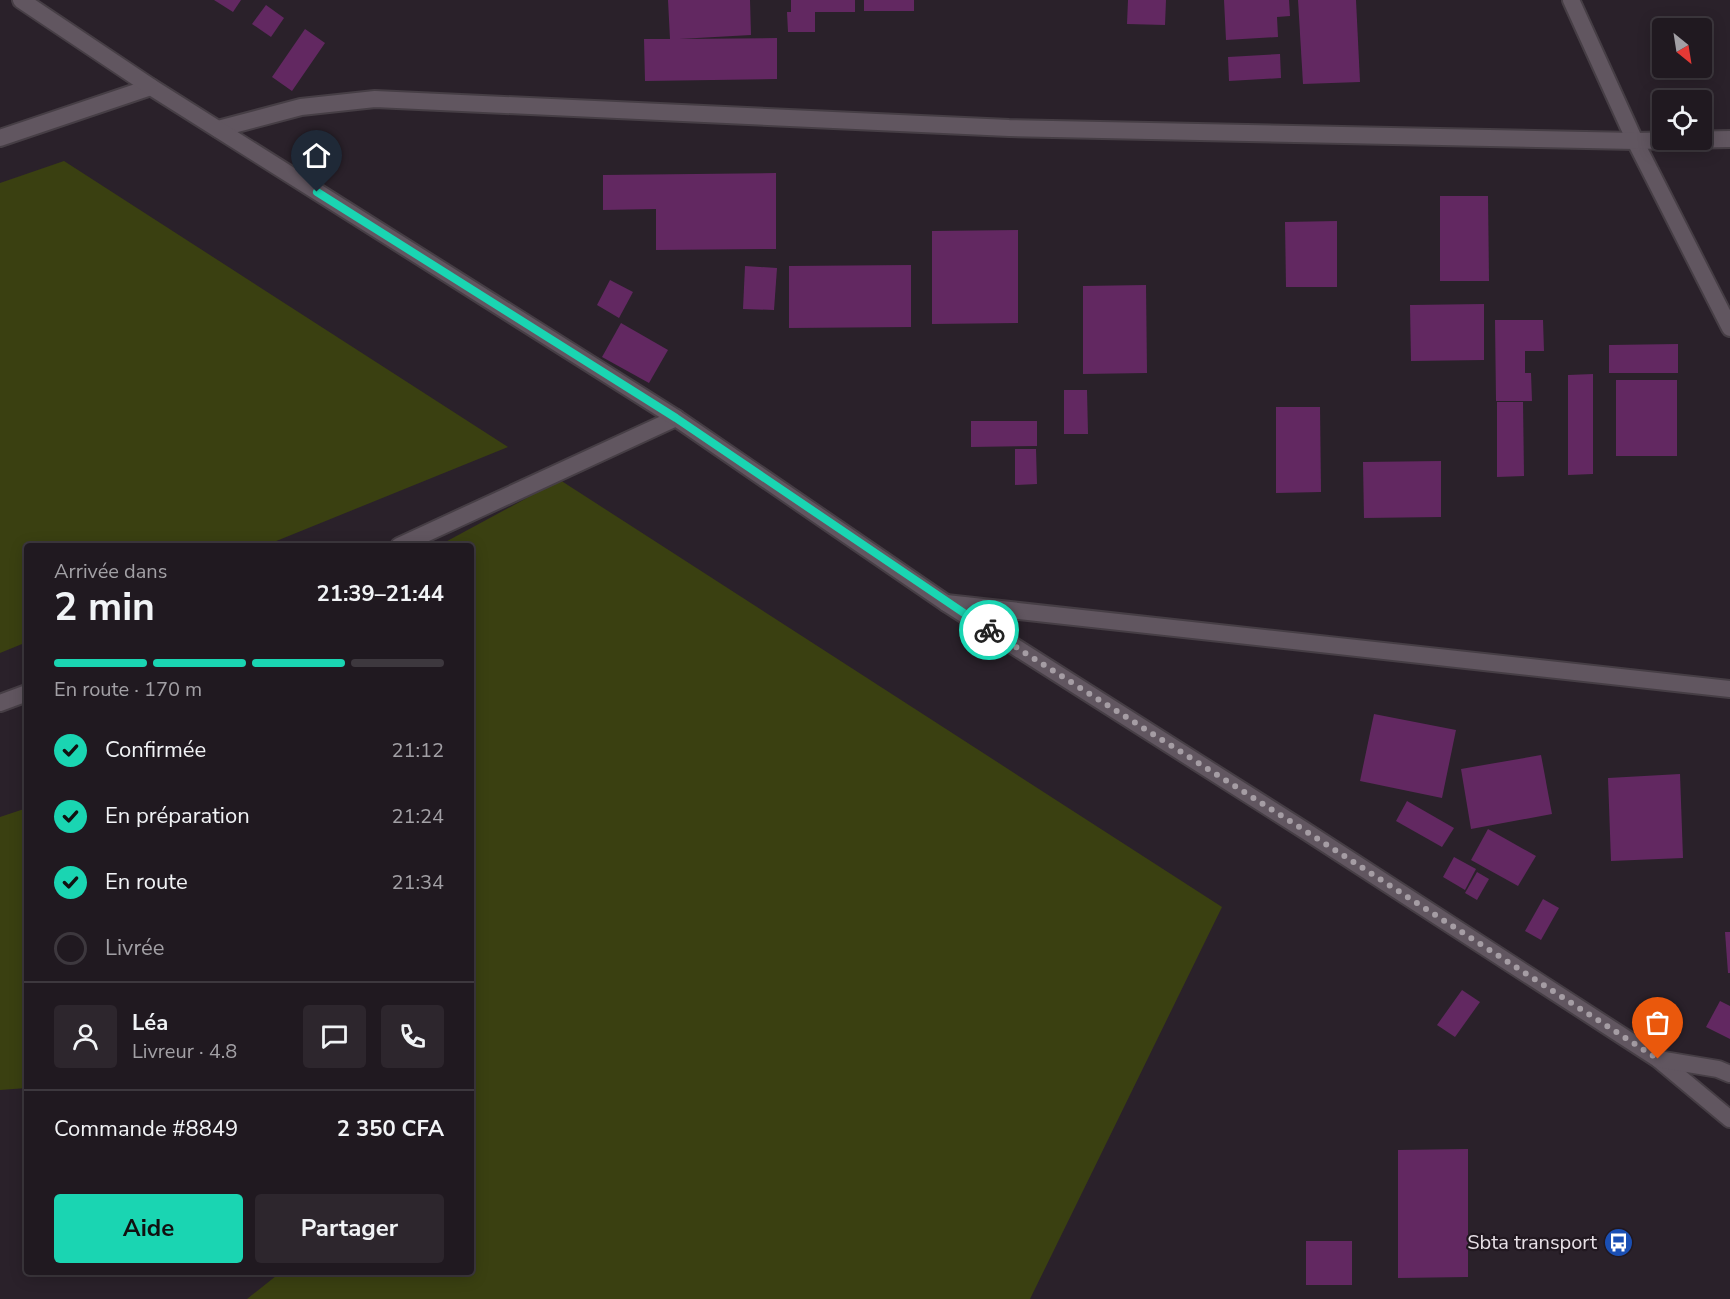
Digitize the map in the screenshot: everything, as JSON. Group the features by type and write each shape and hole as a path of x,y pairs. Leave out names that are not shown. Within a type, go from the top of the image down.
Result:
{"street":[{"path":"21,0 151,87 676,418 946,603 1304,830 1658,1059 1730,1119"},
{"path":"1571,0 1635,141 1730,328"},
{"path":"0,138 151,87"},
{"path":"218,129 301,107 375,99 1009,128 1635,141 1730,140"},
{"path":"405,543 676,418"},
{"path":"946,603 1730,689"},
{"path":"0,703 24,694"},
{"path":"1658,1059 1718,1068 1730,1074"}],"green space":[{"path":"64,161 508,447 271,543 24,543 24,643 0,653 0,183"},
{"path":"560,480 1222,907 1030,1299 247,1299 277,1275 474,1275 474,543 444,543"},
{"path":"24,809 24,1088 0,1090 0,817"}],"building":[{"path":"214,0 241,0 233,12"},
{"path":"668,0 750,0 751,35 679,39 777,38 777,79 645,81 644,39 670,39"},
{"path":"791,0 855,0 855,12 815,12 815,32 788,32 787,12 791,12"},
{"path":"864,0 914,0 914,11 864,11"},
{"path":"1128,0 1166,0 1165,25 1127,24"},
{"path":"1224,0 1289,0 1290,16 1277,17 1278,37 1226,40"},
{"path":"1298,0 1356,0 1360,82 1303,84"},
{"path":"266,5 284,18 271,37 252,24"},
{"path":"305,29 325,43 292,91 272,77"},
{"path":"1280,54 1281,78 1229,81 1228,57"},
{"path":"776,173 776,249 656,250 656,209 603,210 603,175"},
{"path":"1440,196 1488,196 1489,281 1440,281"},
{"path":"1337,221 1337,287 1286,287 1285,222"},
{"path":"1018,230 1018,323 932,324 932,231"},
{"path":"911,265 911,327 789,328 789,266"},
{"path":"745,266 777,268 774,310 743,309"},
{"path":"610,280 633,292 619,318 597,305"},
{"path":"1146,285 1147,373 1083,374 1083,286"},
{"path":"1484,304 1484,360 1411,361 1410,305"},
{"path":"1495,320 1543,320 1544,351 1525,351 1525,373 1531,373 1532,401 1496,401"},
{"path":"621,323 668,350 649,383 602,357"},
{"path":"1678,344 1678,373 1609,373 1609,345"},
{"path":"1593,374 1593,474 1568,475 1568,375"},
{"path":"1616,380 1677,380 1677,456 1616,456"},
{"path":"1064,390 1087,390 1088,434 1064,434"},
{"path":"1497,402 1523,402 1524,476 1497,477"},
{"path":"1276,407 1320,407 1321,492 1276,493"},
{"path":"971,421 1037,421 1037,446 971,447"},
{"path":"1015,449 1036,449 1037,484 1015,485"},
{"path":"1441,461 1441,517 1364,518 1363,462"},
{"path":"1374,714 1456,730 1442,798 1360,781"},
{"path":"1541,755 1552,814 1471,829 1461,769"},
{"path":"1680,774 1683,858 1611,861 1608,778"},
{"path":"1407,801 1454,828 1442,847 1396,821"},
{"path":"1488,829 1536,856 1518,886 1471,860"},
{"path":"1454,857 1476,869 1465,890 1443,877"},
{"path":"1477,872 1489,879 1477,900 1465,893"},
{"path":"1543,899 1559,908 1541,940 1525,931"},
{"path":"1725,932 1730,932 1730,973 1728,973"},
{"path":"1462,990 1480,1002 1455,1037 1437,1025"},
{"path":"1720,1001 1730,1006 1730,1039 1706,1027"},
{"path":"1468,1149 1468,1277 1398,1278 1398,1150"},
{"path":"1306,1241 1352,1241 1352,1285 1306,1285"}],"way so far":[{"path":"989,630 1658,1059"}],"place":[{"name":"Sbta transport","path":"1618,1242"}],"route":[{"path":"317,192 676,418 989,630"}]}
